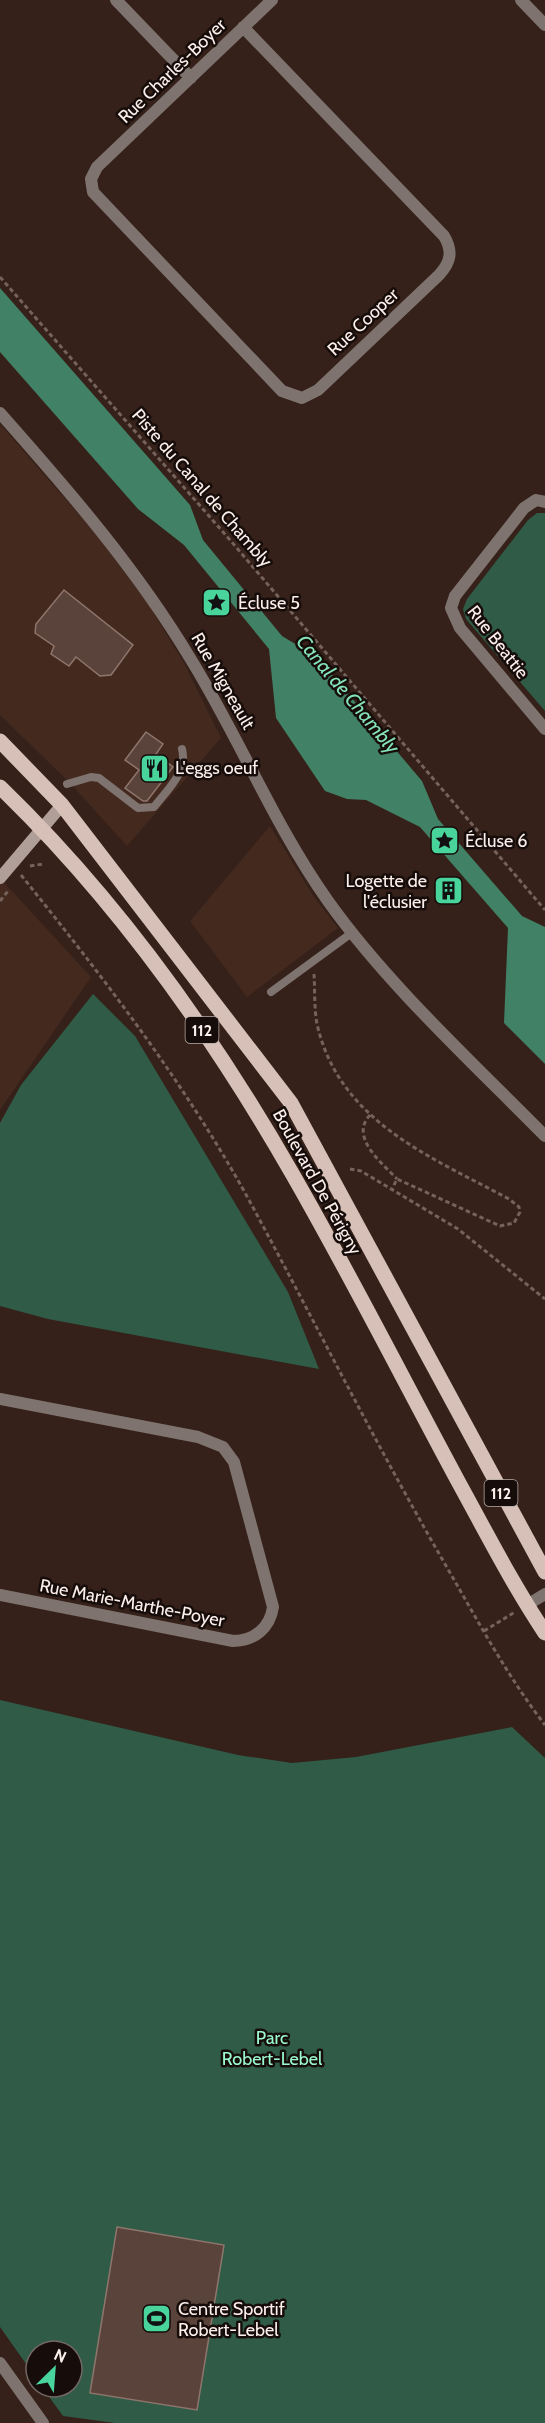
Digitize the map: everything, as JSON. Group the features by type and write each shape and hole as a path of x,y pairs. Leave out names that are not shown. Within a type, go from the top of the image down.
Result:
{"main road":[{"name":"Boulevard De Périgny","path":"0,741 62,805 291,1103 545,1572"},
{"name":"Boulevard De Périgny","path":"0,788 40,829 129,932 199,1026 249,1102 298,1183 527,1605 545,1633"}],"street":[{"path":"116,0 190,78"},
{"name":"Rue Charles-Boyer","path":"97,167 272,0"},
{"path":"521,0 545,25"},
{"name":"Rue Cooper","path":"97,167 91,179 93,192 282,391 292,396 302,398 313,394 439,274 450,258 444,236 243,27"},
{"name":"Rue Migneault","path":"0,412 79,501 150,594 191,658 302,860 328,900 426,1015 545,1136"},
{"name":"Rue Beattie","path":"545,502 536,500 524,508 455,596 451,608 459,628 545,729"},
{"path":"0,878 62,805"},
{"name":"Rue Marie-Marthe-Poyer","path":"0,1399 198,1437 223,1447 234,1462 273,1607 271,1618 260,1632 244,1640 233,1641 0,1595"},
{"path":"527,1605 545,1594"},
{"path":"0,2363 44,2423"}],"lane":[{"path":"67,784 95,777 104,780 138,808 154,807 179,774 184,761 182,749"},
{"path":"271,992 353,932"}],"path":[{"name":"Piste du Canal de Chambly","path":"0,277 230,540 545,910"},
{"path":"19,873 128,1011 198,1115 255,1211 419,1519 484,1631 545,1725"},
{"path":"314,960 317,1022 338,1080 370,1115 392,1132 442,1163 509,1199 519,1207 520,1212 514,1223 500,1226 397,1179 363,1137 364,1122 370,1115"},
{"path":"350,1169 362,1171 458,1229 545,1299"},
{"path":"392,1189 397,1179"},
{"path":"484,1631 527,1605"}],"shaded area":[{"path":"0,424 102,541 145,599 184,663 221,738 127,846 69,782 0,715"},
{"path":"270,826 314,897 338,928 247,997 190,921"},
{"path":"0,878 91,977 0,1110"}],"green space":[{"path":"537,513 545,513 545,711 466,619 463,609 467,599 528,520"},
{"path":"93,994 135,1036 288,1292 319,1369 48,1319 0,1306 0,1123 21,1085"},
{"name":"Parc Robert-Lebel","path":"0,1700 238,1755 292,1763 356,1757 512,1727 545,1758 545,2423 115,2423 63,2416 51,2399 84,2399 84,2339 24,2339 24,2361 0,2327"}],"water":[{"name":"Canal de Chambly","path":"0,288 190,505 203,540 282,636 317,657 422,781 438,819 522,916 545,927 545,1064 504,1023 508,928 420,827 366,800 347,799 325,791 276,718 269,649 184,545 138,509 0,352"}],"building":[{"path":"64,590 133,645 111,675 100,676 76,657 69,666 51,654 54,646 35,633 36,624"},
{"name":"L'eggs oeuf","path":"146,732 163,744 156,754 173,767 147,801 143,801 125,788 139,770 125,760"},
{"name":"Logette de l'éclusier","path":"449,881 458,892 447,901 438,890"},
{"name":"Centre Sportif Robert-Lebel","path":"117,2227 224,2245 197,2410 90,2393"}],"place":[{"name":"Écluse 5","path":"217,603"},
{"name":"L'eggs oeuf","path":"154,768"},
{"name":"Écluse 6","path":"444,841"},
{"name":"Logette de l'éclusier","path":"448,891"},
{"name":"Centre Sportif Robert-Lebel","path":"157,2319"}]}
